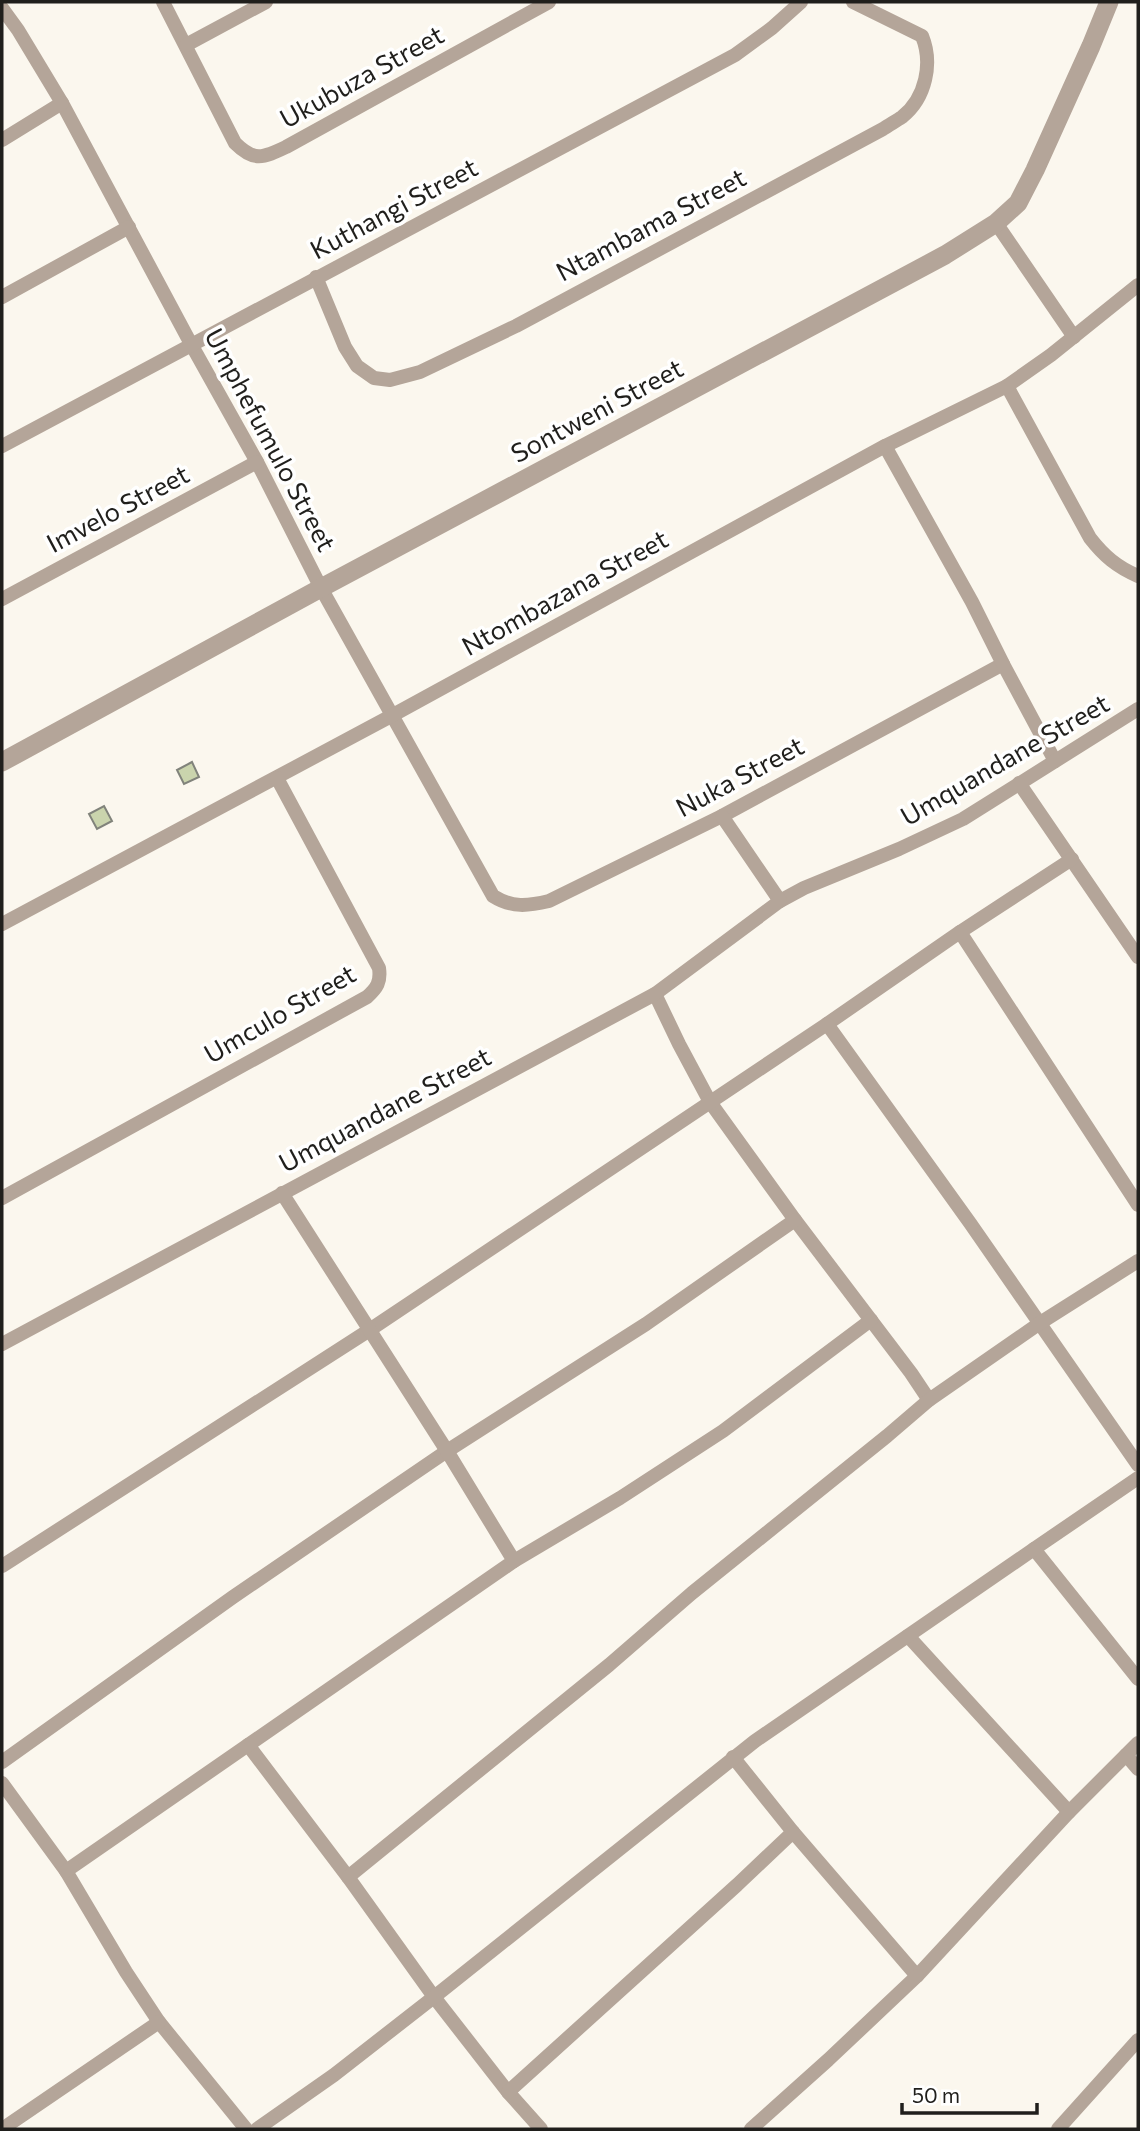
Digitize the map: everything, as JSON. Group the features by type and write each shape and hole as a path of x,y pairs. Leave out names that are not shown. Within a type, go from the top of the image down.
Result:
{"street":[{"path":"163,2 186,45 266,2"},
{"name":"Ukubuza Street","path":"186,45 235,143 245,153 257,157 277,151 549,2"},
{"name":"Kuthangi Street","path":"2,446 735,55 772,28 801,2"},
{"name":"Ntambama Street","path":"316,277 345,347 357,366 374,377 390,380 420,372 516,326 904,116 927,76 928,50 922,36 853,2"},
{"name":"Sontweni Street","path":"2,762 933,261 996,223 1018,203 1035,170 1108,2"},
{"name":"Umphefumulo Street","path":"2,8 62,103 257,462 321,588 493,896"},
{"path":"2,140 62,103"},
{"path":"996,223 1074,337"},
{"path":"2,297 129,227"},
{"name":"Ntombazana Street","path":"2,924 277,778 885,446 1007,386 1074,337 1138,285"},
{"path":"1007,386 1090,538 1103,555 1119,568 1138,576"},
{"path":"885,446 972,602 1055,761"},
{"name":"Imvelo Street","path":"2,599 257,462"},
{"name":"Nuka Street","path":"493,896 514,905 526,906 549,901 722,816 1003,664"},
{"name":"Umquandane Street","path":"2,1344 655,994 780,901 825,878 899,849 963,819 1138,709"},
{"name":"Umculo Street","path":"2,1198 367,997 377,988 379,968 277,778"},
{"path":"1019,783 1138,957"},
{"path":"722,816 780,901"},
{"path":"2,1566 368,1331 1072,859"},
{"path":"960,932 1138,1205"},
{"path":"655,994 710,1102 929,1400"},
{"path":"827,1024 1138,1465"},
{"path":"282,1193 514,1561"},
{"path":"2,1762 222,1605 447,1451 646,1324 795,1220"},
{"path":"348,1877 929,1400 1040,1323 1138,1261"},
{"path":"66,1871 514,1561 620,1498 723,1431 871,1320"},
{"path":"257,2129 334,2075 733,1758 1138,1478"},
{"path":"1034,1549 1138,1679"},
{"path":"908,1636 1069,1812"},
{"path":"751,2129 917,1976 1069,1812 1138,1743"},
{"path":"248,1745 434,1997 508,2092 541,2129"},
{"path":"1126,1755 1138,1769"},
{"path":"733,1758 917,1976"},
{"path":"2,1783 66,1871 159,2022 246,2129"},
{"path":"508,2092 793,1832"},
{"path":"7,2122 159,2022"},
{"path":"1058,2129 1138,2040"}],"building":[{"path":"192,762 199,777 184,784 177,770"},
{"path":"104,806 112,821 97,829 89,814"}]}
